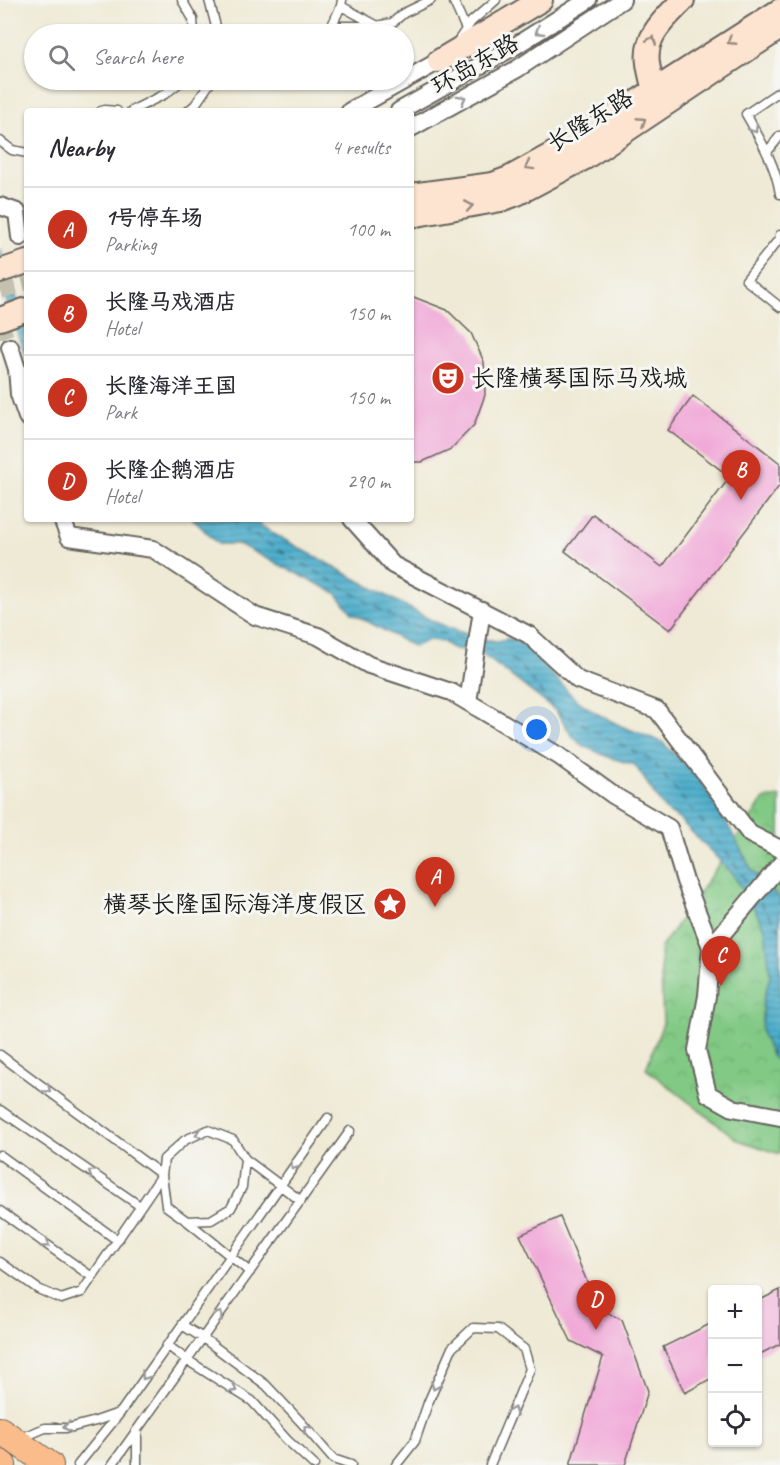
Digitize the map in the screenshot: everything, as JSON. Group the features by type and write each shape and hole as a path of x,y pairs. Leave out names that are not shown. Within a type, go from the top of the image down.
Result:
{"main road":[{"path":"439,61 541,0"},
{"path":"654,91 647,51 650,39 658,26 683,0"},
{"name":"长隆东路","path":"414,195 493,184 509,178 572,143 780,10"},
{"name":"长隆东路","path":"414,215 518,195 585,158 780,27"},
{"path":"0,319 24,310"},
{"path":"8,1435 50,1465"}],"street":[{"name":"环岛东路","path":"404,108 514,46 588,0"},
{"name":"环岛东路","path":"414,126 517,69 622,0"},
{"path":"414,75 439,61"},
{"path":"355,108 387,90"},
{"path":"0,206 17,212 20,237"},
{"path":"10,347 17,369 19,394 24,408"},
{"path":"63,522 69,537 153,549 255,616 318,636 369,665 451,692 559,756 613,795 669,828 685,880 711,947 707,996 697,1050 708,1094 733,1108 780,1117"},
{"path":"355,522 393,565 529,635 578,680 657,710 750,834 780,849"},
{"path":"468,702 482,610"},
{"path":"711,947 780,865"}],"lane":[{"path":"182,0 193,19 193,24"},
{"path":"208,0 215,24"},
{"path":"387,24 430,0"},
{"path":"453,0 466,29"},
{"path":"439,61 454,47 471,22 496,0"},
{"path":"333,24 341,3 373,24"},
{"path":"137,108 170,90"},
{"path":"192,108 205,90"},
{"path":"780,91 746,114 767,152 780,194"},
{"path":"767,152 780,136"},
{"path":"0,141 12,150 24,152"},
{"path":"780,235 780,238 746,280 780,307"},
{"path":"0,1054 162,1175"},
{"path":"0,1110 140,1206"},
{"path":"78,1465 120,1413 328,1118"},
{"path":"250,1272 166,1206 162,1175 164,1159 185,1140 208,1130 233,1140 245,1159 301,1201"},
{"path":"112,1465 350,1131"},
{"path":"0,1155 117,1240"},
{"path":"187,1221 211,1220 231,1208 242,1187 245,1159"},
{"path":"0,1262 38,1289 61,1299 81,1292 162,1175"},
{"path":"0,1211 92,1277"},
{"path":"182,1325 266,1385 333,1459 351,1465"},
{"path":"396,1465 415,1442 428,1403 452,1348 473,1328 498,1329 524,1349 530,1369 490,1465"},
{"path":"167,1346 252,1401 287,1440 314,1465"},
{"path":"8,1435 45,1428 69,1428 120,1413"},
{"path":"137,1430 137,1465"}],"green space":[{"path":"780,797 780,1154 738,1140 646,1069 663,1023 660,949 764,799"}],"water":[{"path":"0,249 24,318 24,351 19,339 0,283"},
{"path":"196,522 256,522 272,533 431,620 481,639 498,641 509,638 525,645 574,698 621,726 662,742 698,777 728,825 751,869 780,899 780,1064 771,1055 761,1032 763,1002 770,976 765,929 732,873 679,819 665,810 635,765 608,757 580,744 556,711 489,659 472,649 455,650 442,641 428,640 414,647 352,613 336,593 238,544 218,544"}],"building":[{"name":"长隆横琴国际马戏城","path":"414,297 447,310 471,333 484,362 485,395 474,425 451,449 422,462 414,462"},
{"path":"693,396 780,463 780,485 670,630 565,551 593,514 662,567 730,477 668,430"},
{"path":"560,1217 598,1308 622,1320 648,1391 625,1465 570,1465 603,1357 571,1341 520,1235"},
{"path":"780,1290 780,1344 762,1353 762,1339 762,1299"},
{"path":"708,1325 708,1380 685,1393 663,1347"}],"ferry route":[{"path":"6,280 14,304"},
{"path":"21,323 24,332"},
{"path":"235,522 243,529 404,623 469,642"},
{"path":"485,648 517,662 556,711 651,760 726,851 751,888"},
{"path":"760,902 780,931"},
{"path":"771,1055 780,1017"}],"tunnel":[{"path":"0,291 24,283"},
{"path":"0,322 10,347"}],"place":[{"name":"长隆横琴国际马戏城","path":"448,378"},
{"name":"长隆马戏酒店","path":"741,500"},
{"name":"横琴长隆国际海洋度假区","path":"390,904"},
{"name":"1号停车场","path":"435,907"},
{"name":"长隆海洋王国","path":"721,986"},
{"name":"长隆企鹅酒店","path":"596,1330"}]}
